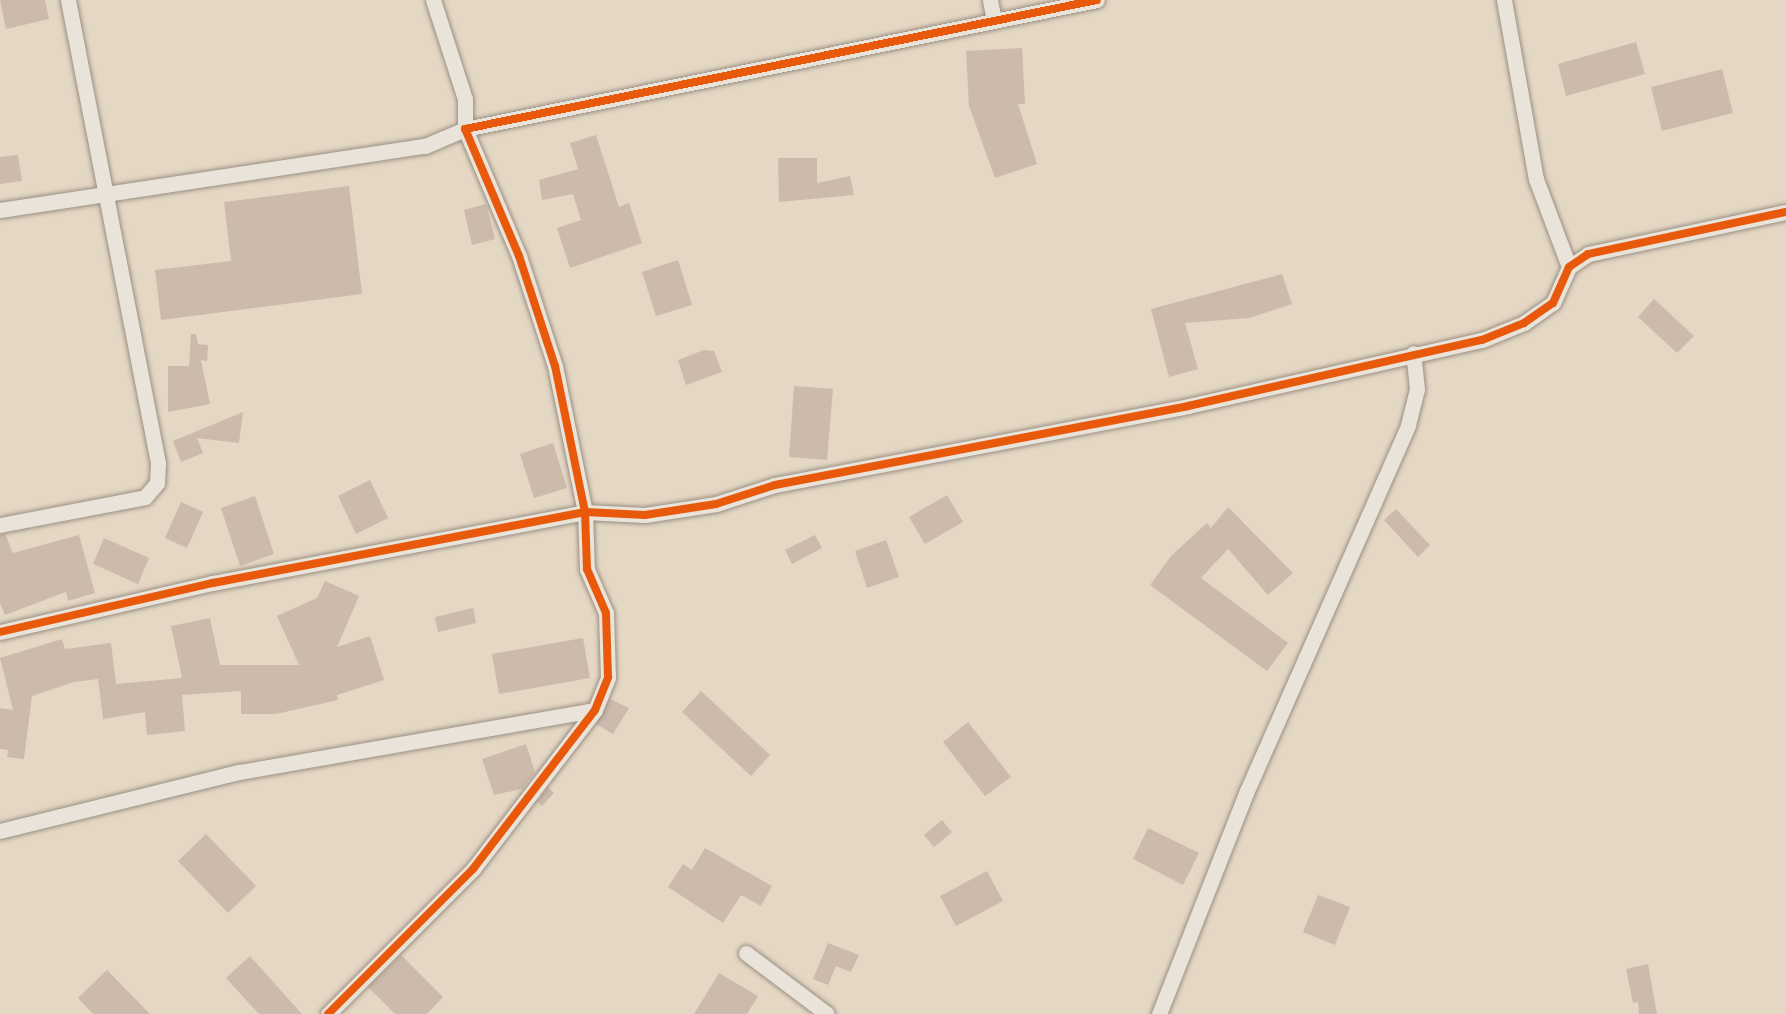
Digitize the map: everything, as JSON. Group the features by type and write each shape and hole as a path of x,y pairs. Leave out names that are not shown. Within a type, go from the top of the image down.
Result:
{"street":[{"path":"0,525 145,497 157,483 158,463 68,0"},
{"path":"328,1014 473,869 595,710 608,676 606,613 587,569 585,512 555,366 519,256 465,129 465,99 433,0"},
{"path":"990,0 994,21"},
{"path":"0,210 105,192 425,146 465,129 1097,0"},
{"path":"1504,0 1536,179 1569,267"},
{"path":"0,632 225,580 585,512 645,515 716,504 775,485 1188,406 1413,353 1482,340 1524,323 1553,303 1569,267 1588,254 1786,212"},
{"path":"1159,1014 1246,793 1408,425 1417,389 1413,353"},
{"path":"0,831 239,772 595,710"},
{"path":"746,952 827,1014"}],"building":[{"path":"0,0 45,0 49,19 6,29"},
{"path":"1636,42 1645,74 1566,96 1558,64"},
{"path":"1022,48 1025,104 1018,104 1037,164 995,178 969,106 966,51"},
{"path":"1722,69 1733,113 1662,131 1651,87"},
{"path":"596,135 619,207 629,203 642,243 570,268 557,228 581,220 573,194 542,200 539,180 578,169 570,143"},
{"path":"18,155 22,181 0,184 0,157"},
{"path":"778,158 817,158 817,183 850,176 854,195 779,202"},
{"path":"349,186 362,294 161,320 155,270 231,261 224,202"},
{"path":"486,204 495,239 472,245 464,210"},
{"path":"678,260 692,305 656,316 642,272"},
{"path":"1282,274 1292,304 1249,318 1185,323 1198,369 1169,377 1151,309"},
{"path":"1654,299 1694,336 1677,353 1638,317"},
{"path":"191,334 196,334 198,344 208,345 207,361 201,360 210,404 168,412 168,366 189,366"},
{"path":"704,350 714,351 722,372 686,385 678,360"},
{"path":"794,386 833,389 827,460 789,457"},
{"path":"243,412 239,443 197,438 203,453 181,462 173,441"},
{"path":"553,443 567,488 534,498 520,454"},
{"path":"370,480 388,518 356,534 338,496"},
{"path":"947,495 963,522 925,544 909,517"},
{"path":"255,496 274,554 240,566 221,508"},
{"path":"181,502 203,512 187,548 165,538"},
{"path":"1228,507 1293,573 1268,595 1228,549 1201,578 1288,643 1267,671 1150,585 1171,556 1207,523 1211,528"},
{"path":"1396,509 1430,545 1418,557 1384,520"},
{"path":"5,534 13,553 79,535 95,593 68,601 66,592 5,615 0,603 0,535"},
{"path":"815,535 822,548 792,564 785,550"},
{"path":"104,538 149,558 138,584 93,564"},
{"path":"886,540 899,577 867,588 855,551"},
{"path":"325,581 359,596 337,647 370,636 384,680 337,695 338,700 276,714 241,714 241,691 182,695 185,731 147,735 145,712 103,719 98,679 74,682 32,696 24,759 7,757 8,750 0,749 0,708 13,710 0,658 62,639 65,649 111,643 116,684 182,678 171,626 210,618 220,665 299,665 277,616 317,598"},
{"path":"473,608 476,623 438,632 435,617"},
{"path":"583,638 590,678 499,694 492,654"},
{"path":"701,691 770,755 751,776 682,712"},
{"path":"610,699 629,708 613,734 596,724"},
{"path":"968,722 1011,777 985,796 943,742"},
{"path":"526,744 535,772 522,789 494,795 482,759"},
{"path":"548,787 554,793 542,806 537,802"},
{"path":"942,820 952,832 934,847 924,835"},
{"path":"1148,828 1199,853 1183,885 1133,859"},
{"path":"206,834 256,886 228,913 178,861"},
{"path":"705,848 772,886 761,906 741,895 723,923 668,887 683,864 692,870"},
{"path":"987,871 1003,901 956,926 940,896"},
{"path":"1318,895 1350,907 1335,945 1303,932"},
{"path":"828,943 859,955 851,972 836,966 828,985 813,979"},
{"path":"401,955 443,997 427,1014 395,1014 368,987"},
{"path":"250,956 302,1014 259,1014 226,978"},
{"path":"1648,964 1657,1014 1639,1014 1638,1002 1633,1003 1626,969"},
{"path":"107,970 150,1014 93,1014 78,998"},
{"path":"719,973 758,996 747,1014 694,1014"}],"cycle path":[{"path":"0,632 213,583 585,512 555,366 519,256 465,129 1097,0"},
{"path":"328,1014 473,869 595,710 608,677 606,613 587,569 585,512 645,515 716,504 775,485 1188,406 1482,340 1524,323 1553,303 1569,267 1588,254 1786,212"}]}
